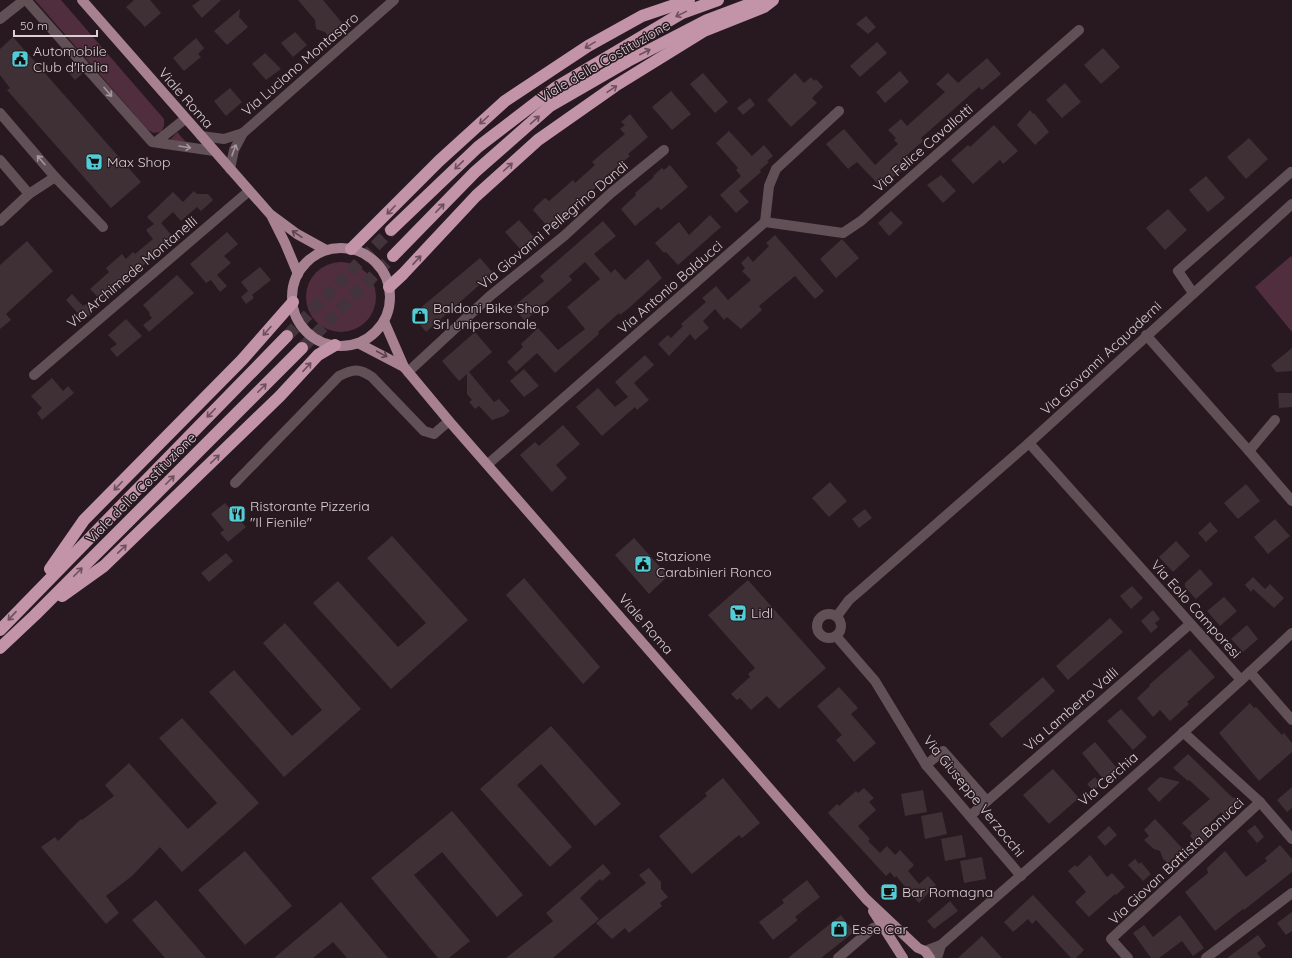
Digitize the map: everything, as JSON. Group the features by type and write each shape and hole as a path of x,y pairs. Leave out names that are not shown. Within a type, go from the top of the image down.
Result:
{"highway":[{"path":"351,249 439,161 505,101 588,46 642,16 689,0"},
{"name":"Viale della Costituzione","path":"391,230 478,147 555,88 682,13 718,0"},
{"name":"Viale della Costituzione","path":"393,256 475,172 550,106 628,61 707,20 760,0"},
{"path":"389,287 404,274 476,196 538,140 615,86 704,31 764,7 773,0"},
{"path":"30,598 84,520 242,360 293,302"},
{"name":"Viale della Costituzione","path":"0,630 287,336"},
{"path":"35,615 104,566 280,396 318,355 335,345"},
{"name":"Viale della Costituzione","path":"0,648 35,615 302,348"}],"main road":[{"name":"Viale Roma","path":"82,0 270,214 297,234 326,250"},
{"name":"Viale Roma","path":"270,214 285,243 298,274"},
{"path":"338,248 351,249 364,254 376,262 384,274 389,287 390,299 384,321 369,338 358,342 335,345 320,340 306,331 297,318 293,302 293,288 298,274 305,264 315,256 326,250 338,248"},
{"name":"Viale Roma","path":"384,321 406,370 449,421 866,899 924,952"},
{"name":"Viale Roma","path":"358,342 406,370"},
{"name":"Viale Roma","path":"866,899 903,958"},
{"path":"903,958 911,950 924,952"}],"street":[{"path":"0,19 25,0 152,142 214,151"},
{"name":"Via Luciano Montaspro","path":"230,169 234,150 243,133 394,0"},
{"name":"Via Felice Cavallotti","path":"765,222 843,232 861,221 1079,30"},
{"path":"765,222 769,186 776,169 839,111"},
{"path":"0,113 55,176 103,227"},
{"path":"156,142 186,118"},
{"name":"Via Luciano Montaspro","path":"201,136 224,139 243,133"},
{"name":"Via Giovanni Pellegrino Dandi","path":"406,370 490,296 564,236 611,193 664,150"},
{"path":"0,160 29,194"},
{"path":"1193,293 1178,271 1291,172 1292,173"},
{"path":"0,221 29,194 55,176"},
{"name":"Via Archimede Montanelli","path":"34,375 249,191"},
{"name":"Via Giovanni Acquaderni","path":"837,616 849,600 1029,444 1146,335 1292,204"},
{"name":"Via Antonio Balducci","path":"488,464 765,222"},
{"path":"1146,335 1292,501"},
{"path":"235,483 339,376 350,371 362,370 372,377 424,432 434,434 449,421"},
{"path":"1249,451 1275,420"},
{"name":"Via Eolo Camporesi","path":"1029,444 1130,555 1240,680"},
{"path":"826,614 837,616 842,627 836,636 828,639 821,636 816,625 819,618 826,614"},
{"name":"Via Lamberto Valli","path":"970,816 1190,624"},
{"name":"Via Cerchia","path":"924,952 941,945 1021,876 1292,633"},
{"name":"Via Giuseppe Verzocchi","path":"836,636 874,681 926,764 1021,876"},
{"path":"1250,672 1292,720"},
{"path":"1183,732 1260,802 1292,839"},
{"path":"926,764 943,751 987,801"},
{"name":"Via Giovan Battista Bonucci","path":"1128,958 1111,939 1260,802"},
{"path":"1206,958 1292,893"},
{"path":"838,958 873,928 882,925"},
{"path":"937,958 941,945"}],"shaded area":[{"path":"35,0 61,0 164,119 164,126 161,132 154,133 148,130"},
{"path":"177,132 186,142 169,141"},
{"path":"1291,256 1292,258 1292,332 1255,287"},
{"path":"334,262 348,262 361,268 370,277 374,283 376,297 374,311 366,322 355,330 348,332 334,332 327,330 316,322 308,311 306,304 306,290 308,283 316,272 327,264"}],"building":[{"path":"134,0 150,0 161,13 145,27 126,7"},
{"path":"200,0 221,0 202,18 192,6"},
{"path":"298,0 323,0 343,24 328,36 325,32 316,29 315,20"},
{"path":"240,9 239,17 248,27 227,45 214,31"},
{"path":"866,16 876,27 868,34 856,24"},
{"path":"295,32 307,45 293,57 281,43"},
{"path":"13,37 141,182 111,208 7,90 10,88 0,75 0,49"},
{"path":"196,38 204,48 198,54 201,57 184,71 173,58"},
{"path":"877,42 887,53 860,77 850,66"},
{"path":"1103,48 1120,67 1101,84 1084,65"},
{"path":"265,53 281,69 266,80 252,64"},
{"path":"987,58 1001,74 982,90 979,87 921,138 923,141 900,161 906,168 880,186 857,162 848,169 826,144 844,129 875,165 898,144 894,140 896,138 888,130 901,119 907,126 945,92 936,84 948,73 958,83"},
{"path":"74,65 82,74 75,80 67,71"},
{"path":"900,71 909,82 885,103 876,92"},
{"path":"703,73 728,102 715,113 690,84"},
{"path":"795,73 804,83 811,77 814,81 816,79 823,87 812,98 817,103 791,127 767,100"},
{"path":"1065,83 1081,102 1062,118 1046,100"},
{"path":"230,88 242,102 226,116 214,101"},
{"path":"671,91 691,114 672,130 652,107"},
{"path":"750,98 755,105 743,115 737,108"},
{"path":"1030,110 1049,132 1035,145 1017,125"},
{"path":"630,114 648,137 628,154 630,156 605,177 606,179 552,224 551,222 547,226 533,210 545,198 549,201 573,180 575,183 595,165 592,162 625,134 620,129 625,125 621,122"},
{"path":"994,125 1018,151 1003,164 1000,160 973,184 951,160 968,145 970,147"},
{"path":"729,131 752,156 764,145 773,156 760,170 761,172 739,191 749,202 736,213 720,195 741,176 736,170 738,168 716,143"},
{"path":"1249,138 1268,159 1246,179 1227,157"},
{"path":"670,165 688,187 661,210 658,207 635,226 621,209 636,195 635,193 654,177 653,176 662,168 664,170"},
{"path":"941,175 956,191 943,203 927,185"},
{"path":"1206,176 1225,198 1208,212 1189,190"},
{"path":"194,191 197,194 208,194 213,200 201,211 197,207 181,221 173,212 161,223 173,237 121,287 107,299 105,296 101,300 90,289 109,272 106,268 122,254 126,259 133,252 135,254 153,239 146,230 154,224 147,217 173,192 183,202"},
{"path":"1168,209 1187,230 1165,250 1146,228"},
{"path":"891,211 903,223 889,236 878,223"},
{"path":"710,215 721,227 678,265 655,243 679,222 689,235"},
{"path":"519,220 535,238 521,250 505,232"},
{"path":"603,221 616,236 594,254 611,273 615,269 625,280 648,259 662,278 630,307 620,315 619,313 598,332 599,334 555,373 537,353 516,372 507,362 523,347 521,344 538,328 558,350 585,329 567,307 600,279 585,262 569,276 572,280 525,321 513,307 544,281 540,276"},
{"path":"227,232 238,244 224,256 231,263 217,275 227,286 220,292 211,280 206,283 190,264"},
{"path":"775,235 824,291 815,299 795,276 759,306 762,310 741,329 727,317 724,320 715,309 703,321 709,328 695,340 690,334 669,356 658,344 668,335 671,338 683,326 681,324 706,302 702,298 716,286 728,300 751,280 742,271 745,268 741,263 748,256 753,262 769,246 766,243"},
{"path":"842,239 859,258 836,278 820,259"},
{"path":"27,241 53,271 6,314 11,320 0,329 0,265"},
{"path":"480,258 493,273 426,332 412,315"},
{"path":"260,267 271,280 252,295 254,298 246,304 241,297 248,291 241,282"},
{"path":"177,275 194,293 149,332 143,325 152,318 149,314 150,313 143,305"},
{"path":"72,294 83,306 86,304 93,312 84,320 66,300"},
{"path":"126,319 142,336 117,357 110,349 117,344 108,335"},
{"path":"475,332 492,352 469,372 494,402 499,399 510,411 504,416 492,420 479,406 475,409 469,402 472,400 467,394 467,374 459,381 442,361"},
{"path":"1292,348 1292,371 1276,372 1271,365"},
{"path":"645,355 654,365 634,383 649,400 637,410 635,407 602,436 576,407 598,388 615,407 628,397 615,382"},
{"path":"524,369 539,386 524,397 510,381"},
{"path":"52,378 63,391 68,386 74,393 42,420 37,413 42,408 31,396"},
{"path":"1278,393 1292,393 1292,407 1279,408"},
{"path":"563,425 580,444 556,465 567,478 552,492 520,455 535,442 539,446"},
{"path":"830,482 847,501 829,517 812,498"},
{"path":"1246,484 1260,501 1238,519 1224,503"},
{"path":"225,503 246,527 228,542 220,533 224,530 211,514"},
{"path":"865,509 872,518 859,528 852,519"},
{"path":"1275,519 1290,536 1268,554 1254,537"},
{"path":"1210,522 1218,531 1206,542 1198,533"},
{"path":"392,536 468,620 391,689 313,603 338,581 398,647 426,623 367,558"},
{"path":"634,538 668,576 649,594 615,555"},
{"path":"1176,541 1190,556 1173,572 1159,557"},
{"path":"226,553 233,561 209,582 201,573"},
{"path":"1200,569 1213,584 1196,599 1185,587 1185,583"},
{"path":"1253,577 1265,589 1270,584 1284,598 1274,608 1253,589 1251,592 1245,585"},
{"path":"524,578 600,667 583,684 506,595"},
{"path":"748,580 826,668 779,709 767,696 751,710 740,698 737,700 731,694 750,677 748,674 755,668 708,615"},
{"path":"1132,586 1143,598 1131,609 1120,596"},
{"path":"1224,597 1237,611 1220,626 1207,611"},
{"path":"1153,610 1160,619 1155,623 1158,627 1151,633 1141,621"},
{"path":"1110,618 1123,632 1068,680 1056,666"},
{"path":"285,623 361,709 284,777 209,692 234,670 292,736 322,710 263,643"},
{"path":"1247,625 1258,639 1243,652 1231,639"},
{"path":"1190,649 1215,677 1187,702 1189,704 1170,721 1160,710 1153,717 1137,698 1150,686 1149,685"},
{"path":"1043,677 1055,691 1002,738 989,724"},
{"path":"839,687 858,708 851,714 876,743 854,762 836,740 842,735 817,706"},
{"path":"1250,703 1254,708 1256,707 1282,735 1284,733 1292,743 1292,752 1259,781 1219,733"},
{"path":"1121,709 1147,737 1133,750 1107,721"},
{"path":"182,718 259,803 182,872 160,847 132,876 106,896 119,913 106,924 41,847 55,837 58,841 81,819 82,820 114,796 105,785 129,763 188,829 217,803 159,738"},
{"path":"551,726 621,804 595,826 541,764 517,785 572,847 550,867 480,789"},
{"path":"1095,742 1117,768 1104,780 1082,753"},
{"path":"1188,754 1240,803 1225,817 1221,812 1207,826 1213,834 1200,847 1190,836 1192,833 1182,823 1210,799 1173,768"},
{"path":"1053,769 1079,798 1049,824 1023,795"},
{"path":"1095,777 1101,784 1093,791 1087,784"},
{"path":"1160,777 1180,782 1159,802 1147,789"},
{"path":"723,778 760,823 742,838 739,835 692,874 659,836 707,796 705,793"},
{"path":"1292,787 1292,808 1287,812 1277,800"},
{"path":"864,788 874,798 869,802 876,810 858,826 870,839 868,841 880,853 887,846 895,855 900,850 914,865 908,871 919,884 928,876 936,885 919,903 896,876 895,878 890,872 886,876 828,813 837,804 839,806 856,791 858,793"},
{"path":"923,790 927,812 905,816 901,794"},
{"path":"452,811 523,895 497,917 442,852 414,875 470,941 449,958 438,958 371,878"},
{"path":"942,812 947,834 925,839 921,816"},
{"path":"1155,819 1183,849 1168,863 1163,859 1160,851 1154,849 1144,840 1149,836 1144,830"},
{"path":"1255,825 1264,837 1257,843 1247,831"},
{"path":"1109,826 1117,835 1105,846 1097,837"},
{"path":"962,835 966,857 945,861 941,839"},
{"path":"1280,845 1292,859 1292,872 1215,931 1185,892 1208,873 1207,868 1225,851 1246,877 1267,861 1265,858"},
{"path":"245,851 292,906 245,945 198,890"},
{"path":"1090,855 1107,877 1112,873 1125,887 1089,917 1075,902 1086,892 1068,871 1075,865 1077,867"},
{"path":"982,857 986,879 964,883 960,861"},
{"path":"1135,859 1139,864 1141,862 1151,874 1143,881 1128,865"},
{"path":"603,864 611,873 602,881 600,879 580,898 599,919 553,958 506,958 553,921 546,913"},
{"path":"649,868 661,882 661,889 668,897 660,903 662,906 629,933 625,928 612,939 596,923 646,883 639,875"},
{"path":"807,880 820,897 795,917 798,920 773,940 759,922 784,903 782,900"},
{"path":"1033,895 1084,950 1076,958 1071,958 1036,920 1032,924 1028,919 1013,932 1004,922"},
{"path":"156,900 206,958 165,958 132,920"},
{"path":"950,901 958,911 934,929 927,921"},
{"path":"341,902 388,958 347,958 333,942 313,958 274,958"},
{"path":"1292,912 1292,931 1286,935 1277,923"},
{"path":"841,915 854,932 821,958 788,958"},
{"path":"1180,915 1204,948 1193,956 1182,941 1159,958 1151,958 1133,933 1144,925 1153,937"},
{"path":"1258,935 1266,946 1257,953 1261,958 1227,958"},
{"path":"982,936 1002,958 958,958"}],"tunnel":[{"path":"287,336 391,230"},
{"path":"302,348 393,256"}],"place":[{"name":"Automobile Club d'Italia","path":"20,59"},
{"name":"Max Shop","path":"94,162"},
{"name":"Baldoni Bike Shop Srl unipersonale","path":"420,316"},
{"name":"Ristorante Pizzeria \"Il Fienile\"","path":"237,514"},
{"name":"Stazione Carabinieri Ronco","path":"643,564"},
{"name":"Lidl","path":"738,613"},
{"name":"Bar Romagna","path":"889,892"},
{"name":"Esse Car","path":"839,929"}]}
